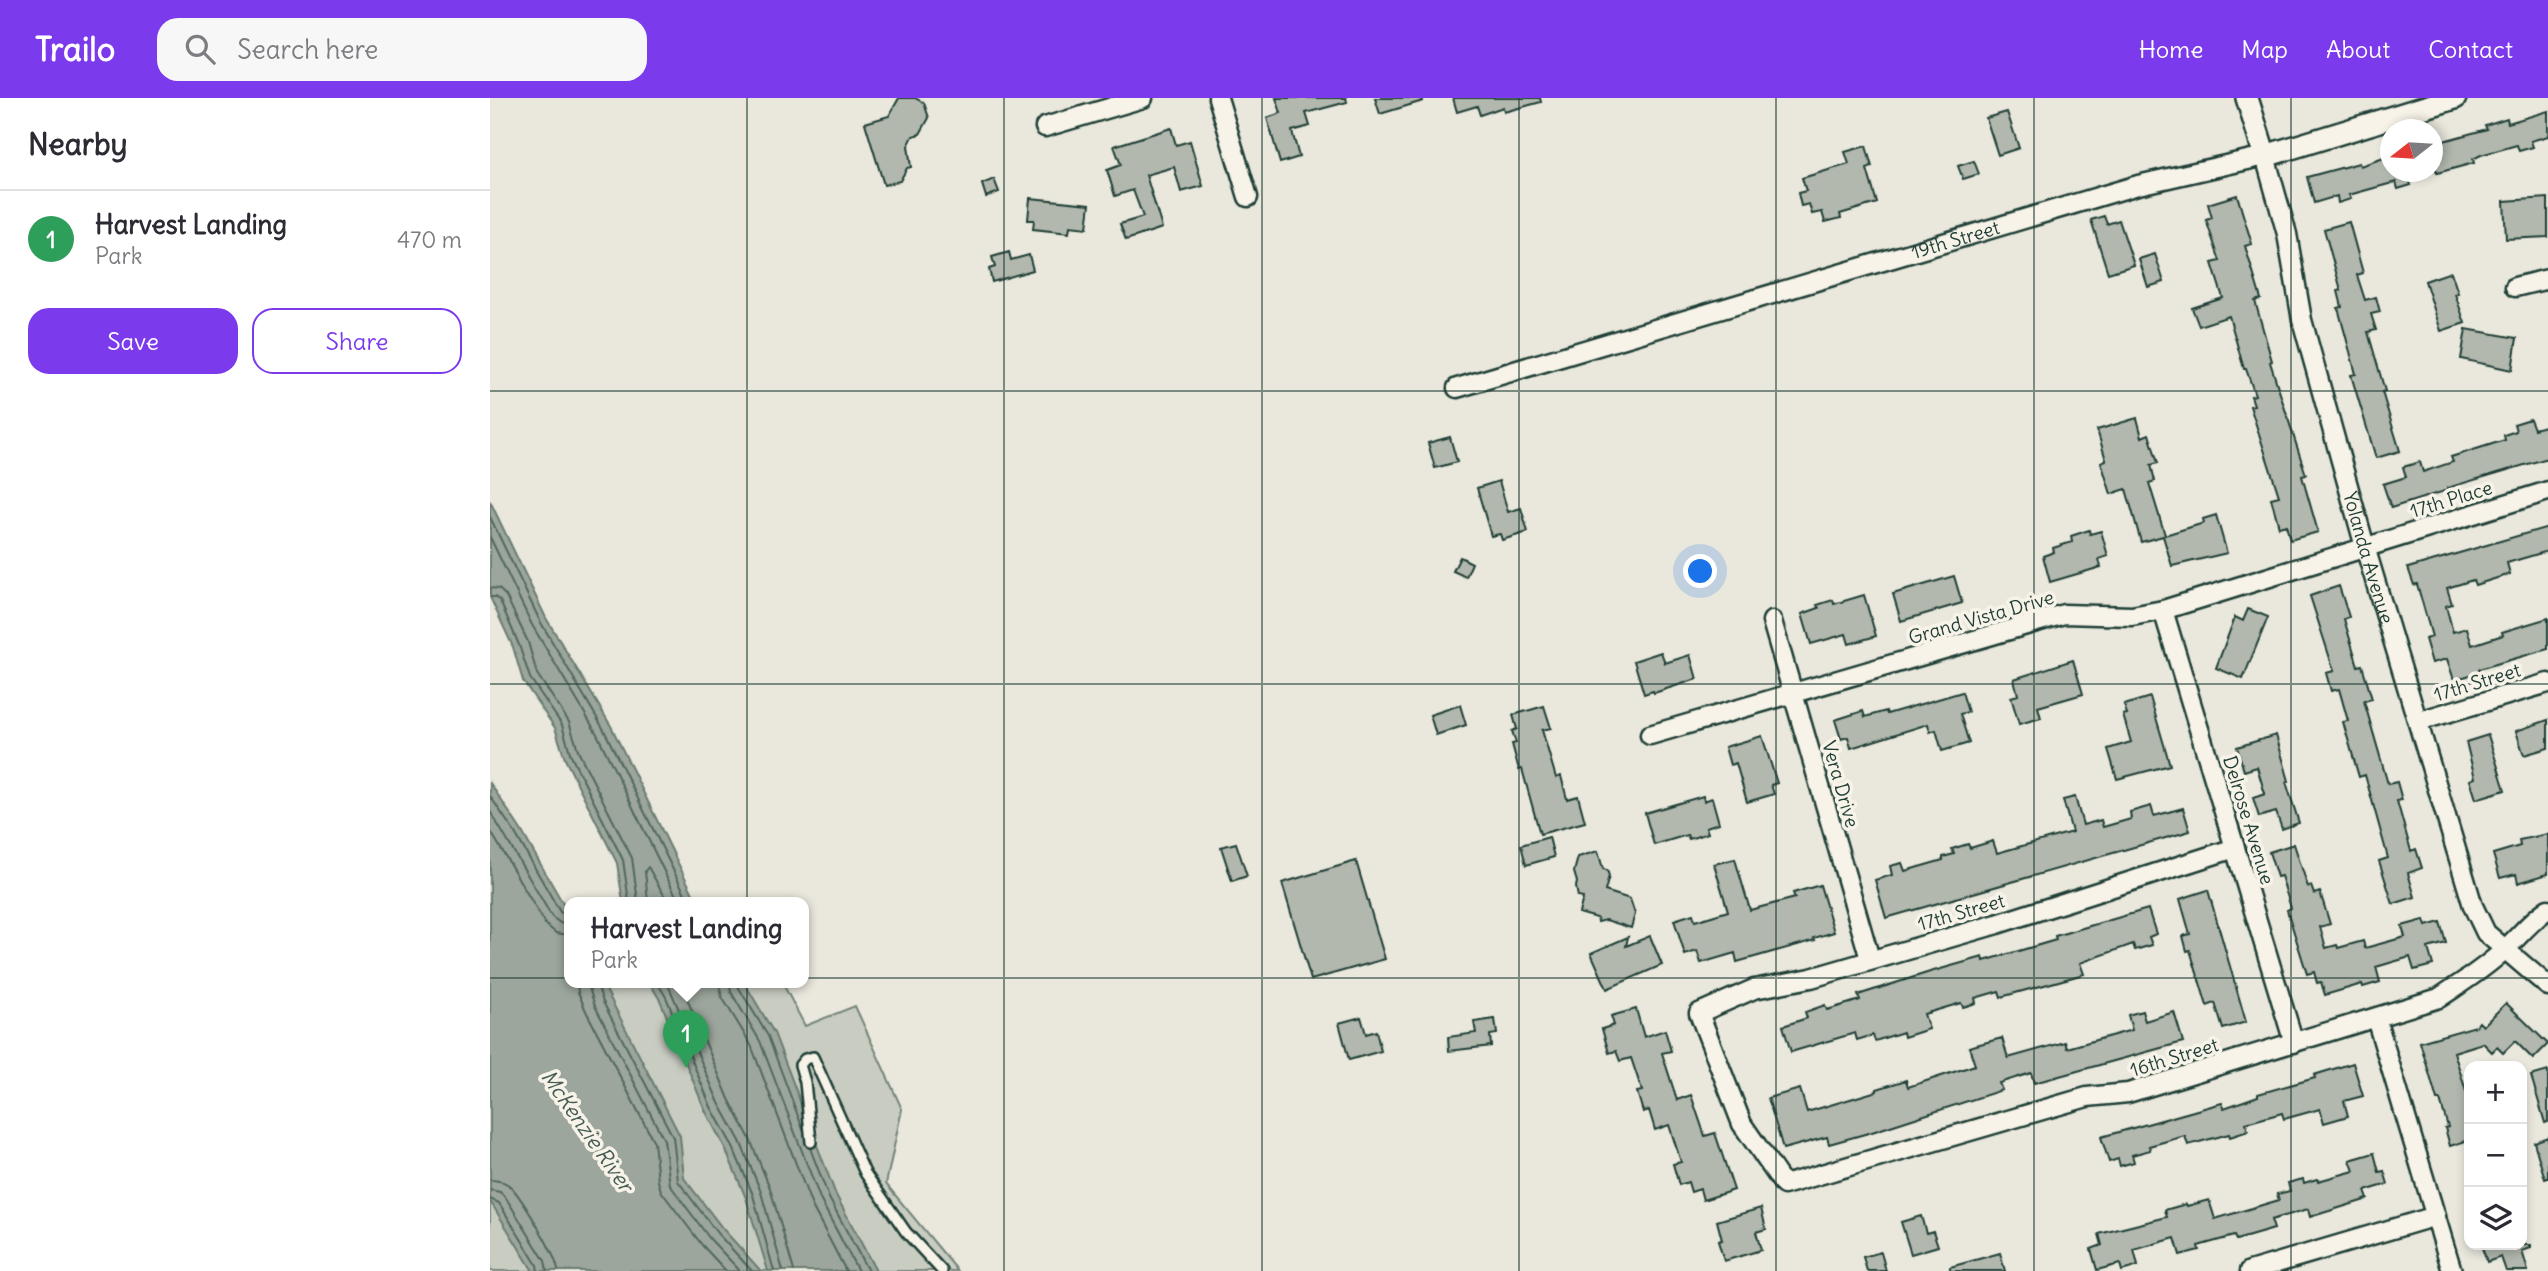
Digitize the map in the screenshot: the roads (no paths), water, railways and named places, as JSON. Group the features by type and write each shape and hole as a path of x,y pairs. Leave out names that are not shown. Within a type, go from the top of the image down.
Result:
{"street":[{"path":"1045,127 1143,98"},
{"path":"1218,98 1248,197"},
{"name":"Yolanda Avenue","path":"2247,98 2287,234 2302,320 2365,547 2473,906 2486,933 2548,986"},
{"name":"19th Street","path":"1457,388 2138,185 2264,156 2455,98"},
{"path":"2515,287 2548,279"},
{"name":"17th Place","path":"2365,547 2548,491"},
{"name":"Grand Vista Drive","path":"1650,735 2064,614 2132,616 2163,610 2365,547"},
{"name":"Delrose Avenue","path":"2163,610 2294,1043"},
{"name":"Vera Drive","path":"1772,621 1870,959"},
{"name":"17th Street","path":"2419,721 2548,683"},
{"name":"17th Street","path":"1784,1185 1742,1124 1699,1013 1754,989 1811,978 1997,924 2235,848"},
{"name":"16th Street","path":"1784,1185 2087,1097 2128,1093 2439,998 2477,973 2504,950 2529,922 2548,909"},
{"path":"2376,1018 2452,1271"},
{"path":"2250,1271 2435,1216"}],"lane":[{"path":"811,1142 806,1082 800,1065 805,1059 813,1058 865,1173 906,1232 942,1271"}],"water":[{"path":"490,501 546,618 611,726 695,897 622,897 617,863 565,759 555,728 523,681 513,647 490,597"},
{"name":"McKenzie River","path":"490,783 521,830 564,905 564,988 605,988 680,1136 684,1178 723,1229 761,1271 533,1271 490,1201"},
{"path":"653,988 748,988 774,1033 836,1195 876,1271 768,1271 746,1198 705,1110"}],"place":[{"name":"Harvest Landing","path":"686,1068"}]}
